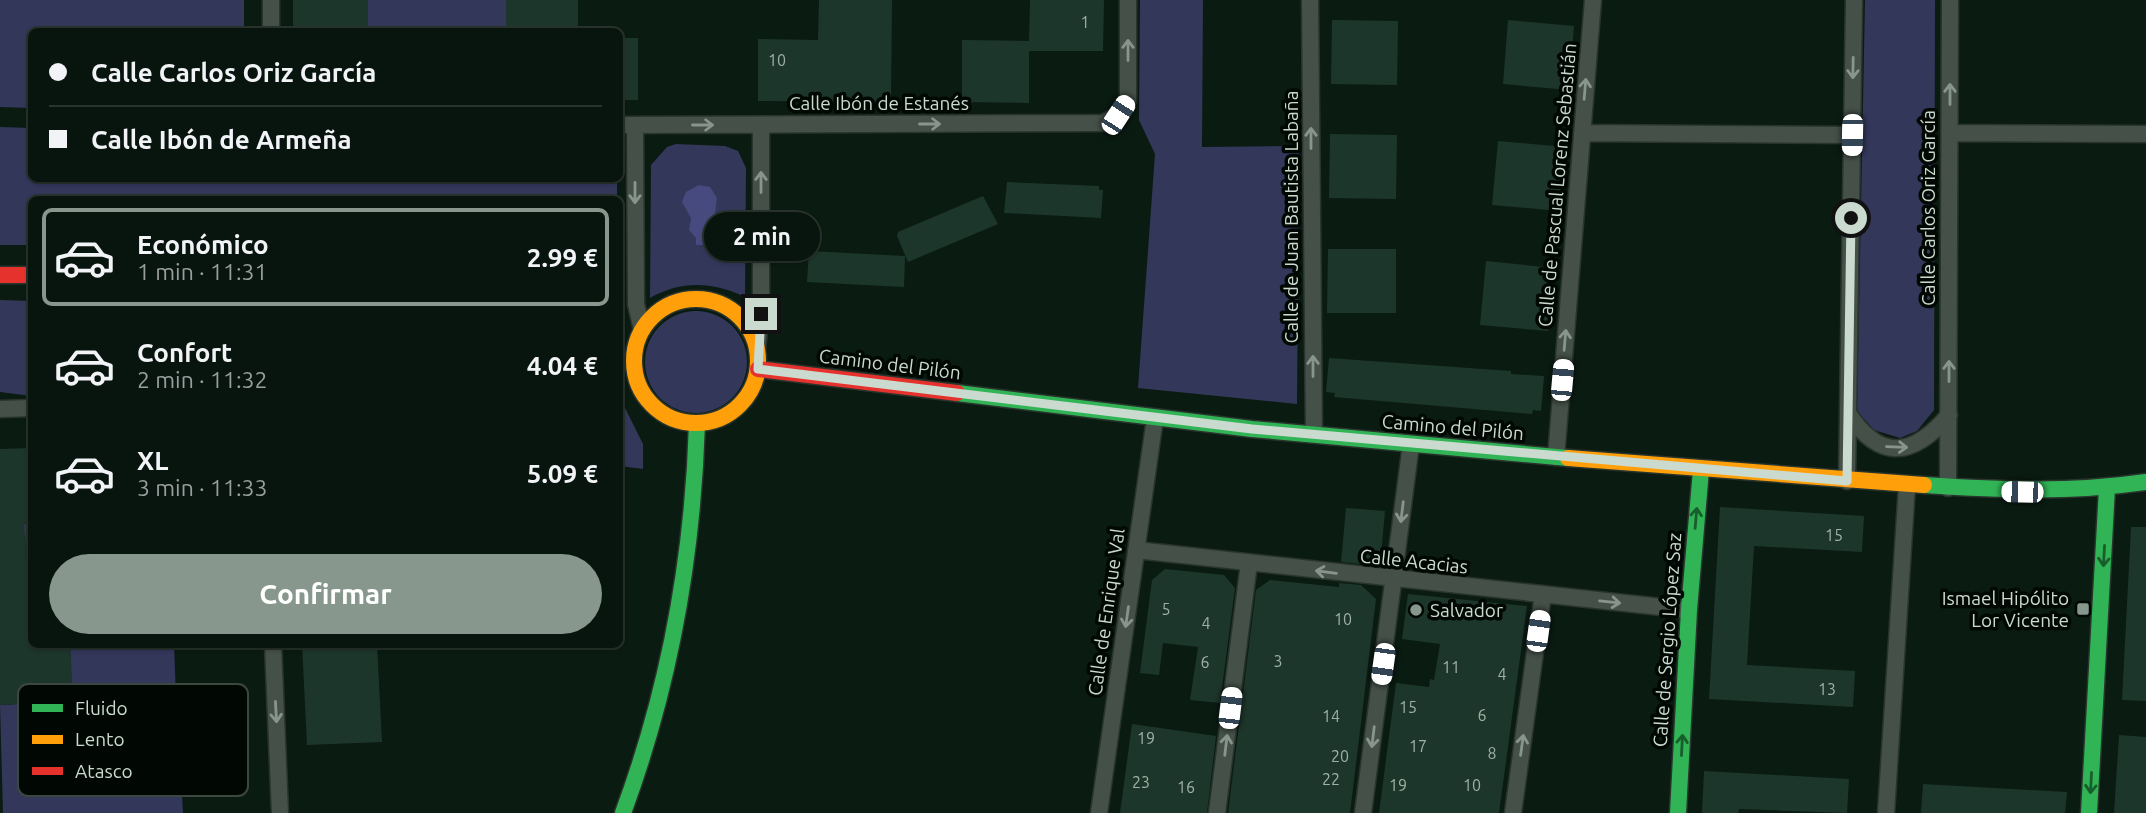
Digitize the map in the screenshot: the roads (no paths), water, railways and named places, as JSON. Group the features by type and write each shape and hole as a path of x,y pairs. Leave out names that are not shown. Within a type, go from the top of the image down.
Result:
{"street":[{"path":"271,0 271,28"},
{"name":"Calle Ibón de Estanés","path":"627,125 1103,123 1118,115 1128,100 1128,0"},
{"name":"Calle de Juan Bautista Labaña","path":"1310,0 1314,434"},
{"name":"Calle de Pascual Lorenz Sebastián","path":"1556,457 1592,0"},
{"path":"1847,481 1854,0"},
{"name":"Calle Carlos Oriz García","path":"1948,488 1950,0"},
{"path":"627,125 636,304 642,330"},
{"path":"757,348 751,330 739,316 723,305 706,299 687,299 669,305 653,316 627,353 643,394 658,410 676,420 697,423 715,420 731,413 744,401 758,369 757,348 761,314 761,125"},
{"path":"1582,133 1852,135"},
{"path":"1950,133 2146,134"},
{"path":"2,277 28,275"},
{"name":"Camino del Pilón","path":"758,369 1155,418 1700,470 2022,492 2107,488 2146,482"},
{"path":"0,409 28,408"},
{"path":"1848,413 1867,438 1891,448 1916,445 1935,432 1949,415"},
{"name":"Calle de Enrique Val","path":"1099,813 1155,418"},
{"path":"623,813 652,731 682,605 695,499 697,423"},
{"path":"1363,813 1411,444"},
{"name":"Calle de Sergio López Saz","path":"1678,813 1700,470"},
{"path":"1886,813 1907,485"},
{"path":"2089,813 2107,488"},
{"name":"Calle Acacias","path":"1136,550 1689,610"},
{"path":"1217,813 1249,563"},
{"path":"1513,813 1542,594"},
{"path":"273,648 280,813"}],"place":[{"name":"Ismael Hipólito Lor Vicente","path":"2083,609"},
{"name":"Salvador","path":"1416,610"}]}
